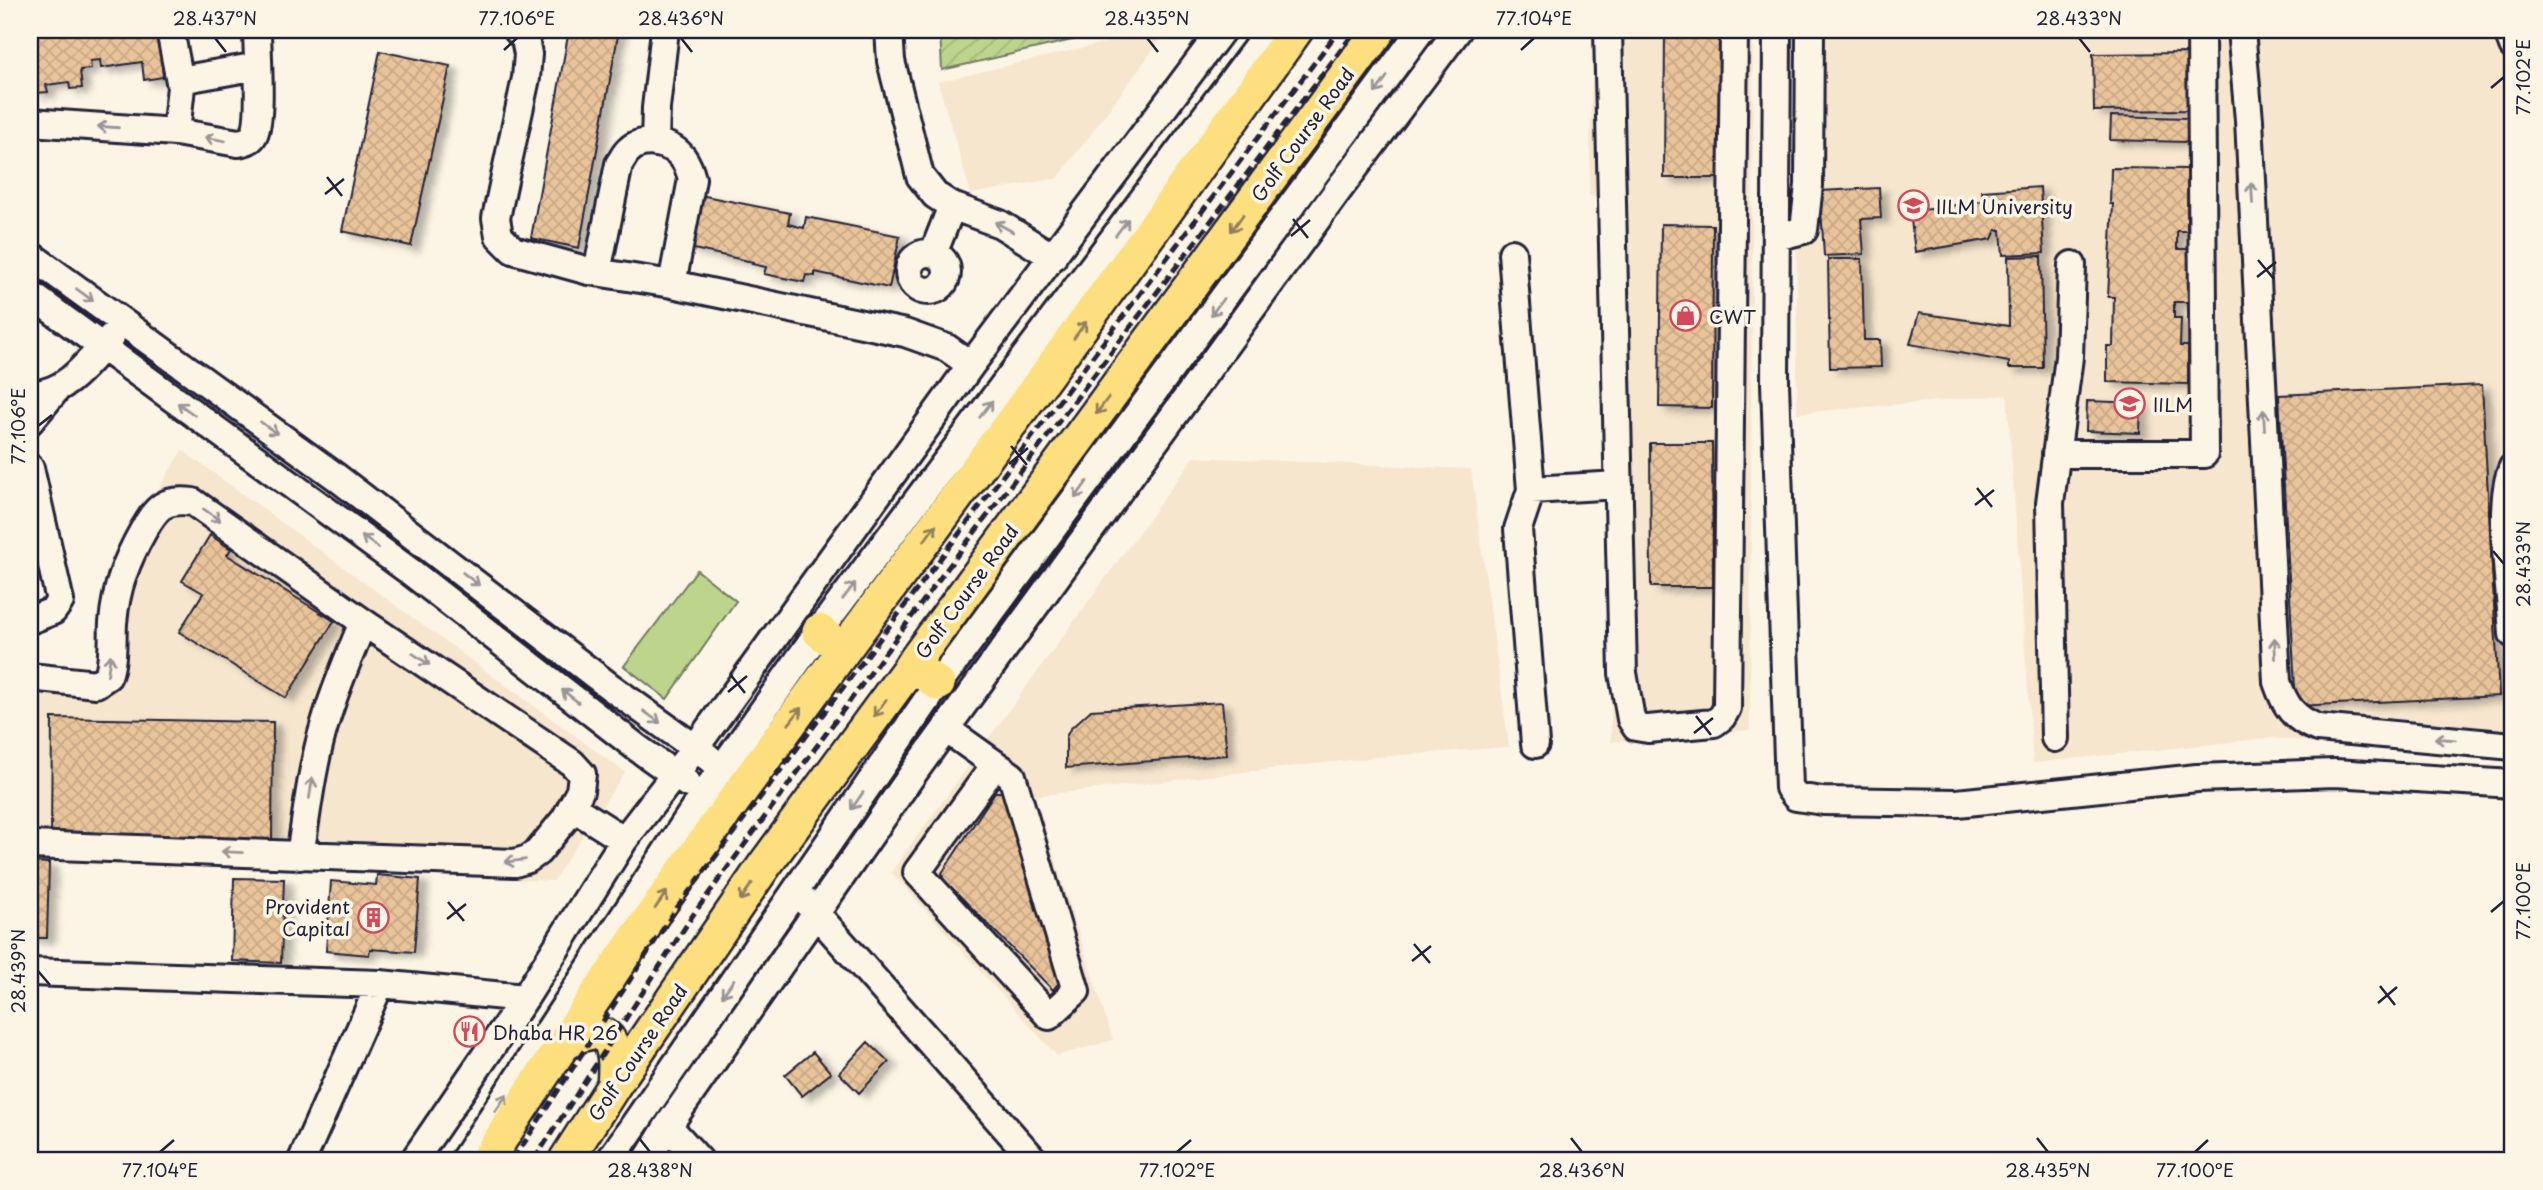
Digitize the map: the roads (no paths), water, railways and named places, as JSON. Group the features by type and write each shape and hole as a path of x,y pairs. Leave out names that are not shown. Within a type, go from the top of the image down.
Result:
{"main road":[{"name":"Golf Course Road","path":"566,1160 614,1085 757,877 925,674 1378,30"},
{"path":"487,1160 559,1048 727,808 831,640 1101,301 1273,35"},
{"path":"559,1048 582,1034 596,1032 610,1041 617,1059 614,1085"}],"street":[{"path":"170,30 180,80 176,132"},
{"path":"30,122 176,132 238,143 253,137 258,101 257,30"},
{"path":"517,30 525,39 528,54 526,78 496,218 499,236 513,250 597,272 672,284 905,333 947,348 971,365"},
{"path":"655,143 665,30"},
{"path":"889,30 891,61 920,176 935,195 951,206 1000,224 1053,257"},
{"path":"414,1160 525,998 610,840 674,775 695,748 971,365 1222,30"},
{"path":"610,1160 795,891 925,674 1421,30"},
{"path":"647,1160 668,1126 946,729 1319,216 1458,30"},
{"path":"1608,30 1623,673 1631,719 1636,727 1648,729 1714,723 1722,717 1727,708 1734,30"},
{"path":"1777,30 1775,383 1789,788 1796,797 1823,801 1957,803 2197,778 2335,773 2513,784"},
{"path":"1776,237 1804,230 1809,185 1810,30"},
{"path":"2056,454 2204,454 2201,30"},
{"path":"2241,30 2249,120 2277,682 2283,700 2291,713 2318,728 2513,746"},
{"path":"2507,30 2513,46"},
{"path":"180,80 258,66"},
{"path":"597,272 619,164 629,150 646,142 655,143 681,155 692,179 672,284"},
{"path":"905,333 921,290 911,282 909,270 915,258 933,254 951,206"},
{"path":"30,254 335,476 609,686 724,769"},
{"path":"1512,254 1531,490 1518,529 1535,744"},
{"path":"2055,738 2050,503 2069,356 2072,265"},
{"path":"30,294 412,573 674,775 704,794"},
{"path":"30,421 56,390 124,323"},
{"path":"30,394 56,390"},
{"path":"2513,467 2504,508 2513,634"},
{"path":"30,468 60,601 53,611 30,620"},
{"path":"318,504 335,476"},
{"path":"1531,490 1619,485"},
{"path":"30,677 96,684 108,676 114,607 120,577 128,557 153,515 164,504 177,500 193,502 363,622 572,763 582,774 580,791 568,813 538,852 515,863 30,845"},
{"path":"412,573 430,547"},
{"path":"300,856 313,772 324,724 363,622"},
{"path":"464,1160 704,794 831,640"},
{"path":"946,729 1012,776 1076,991 1049,1016 917,872 995,765"},
{"path":"568,813 610,840"},
{"path":"795,891 818,912 1034,1160"},
{"path":"30,972 380,984 525,998"},
{"path":"302,1160 380,984"},
{"path":"668,1126 699,1160"}],"railway":[{"path":"513,1160 676,909 1339,30"},
{"path":"534,1160 693,915 940,578 1356,30"}],"place":[{"name":"IILM University","path":"1913,206"},
{"name":"CWT","path":"1686,316"},
{"name":"IILM","path":"2130,404"},
{"name":"Provident Capital","path":"373,917"},
{"name":"Dhaba HR 26","path":"470,1032"}]}
